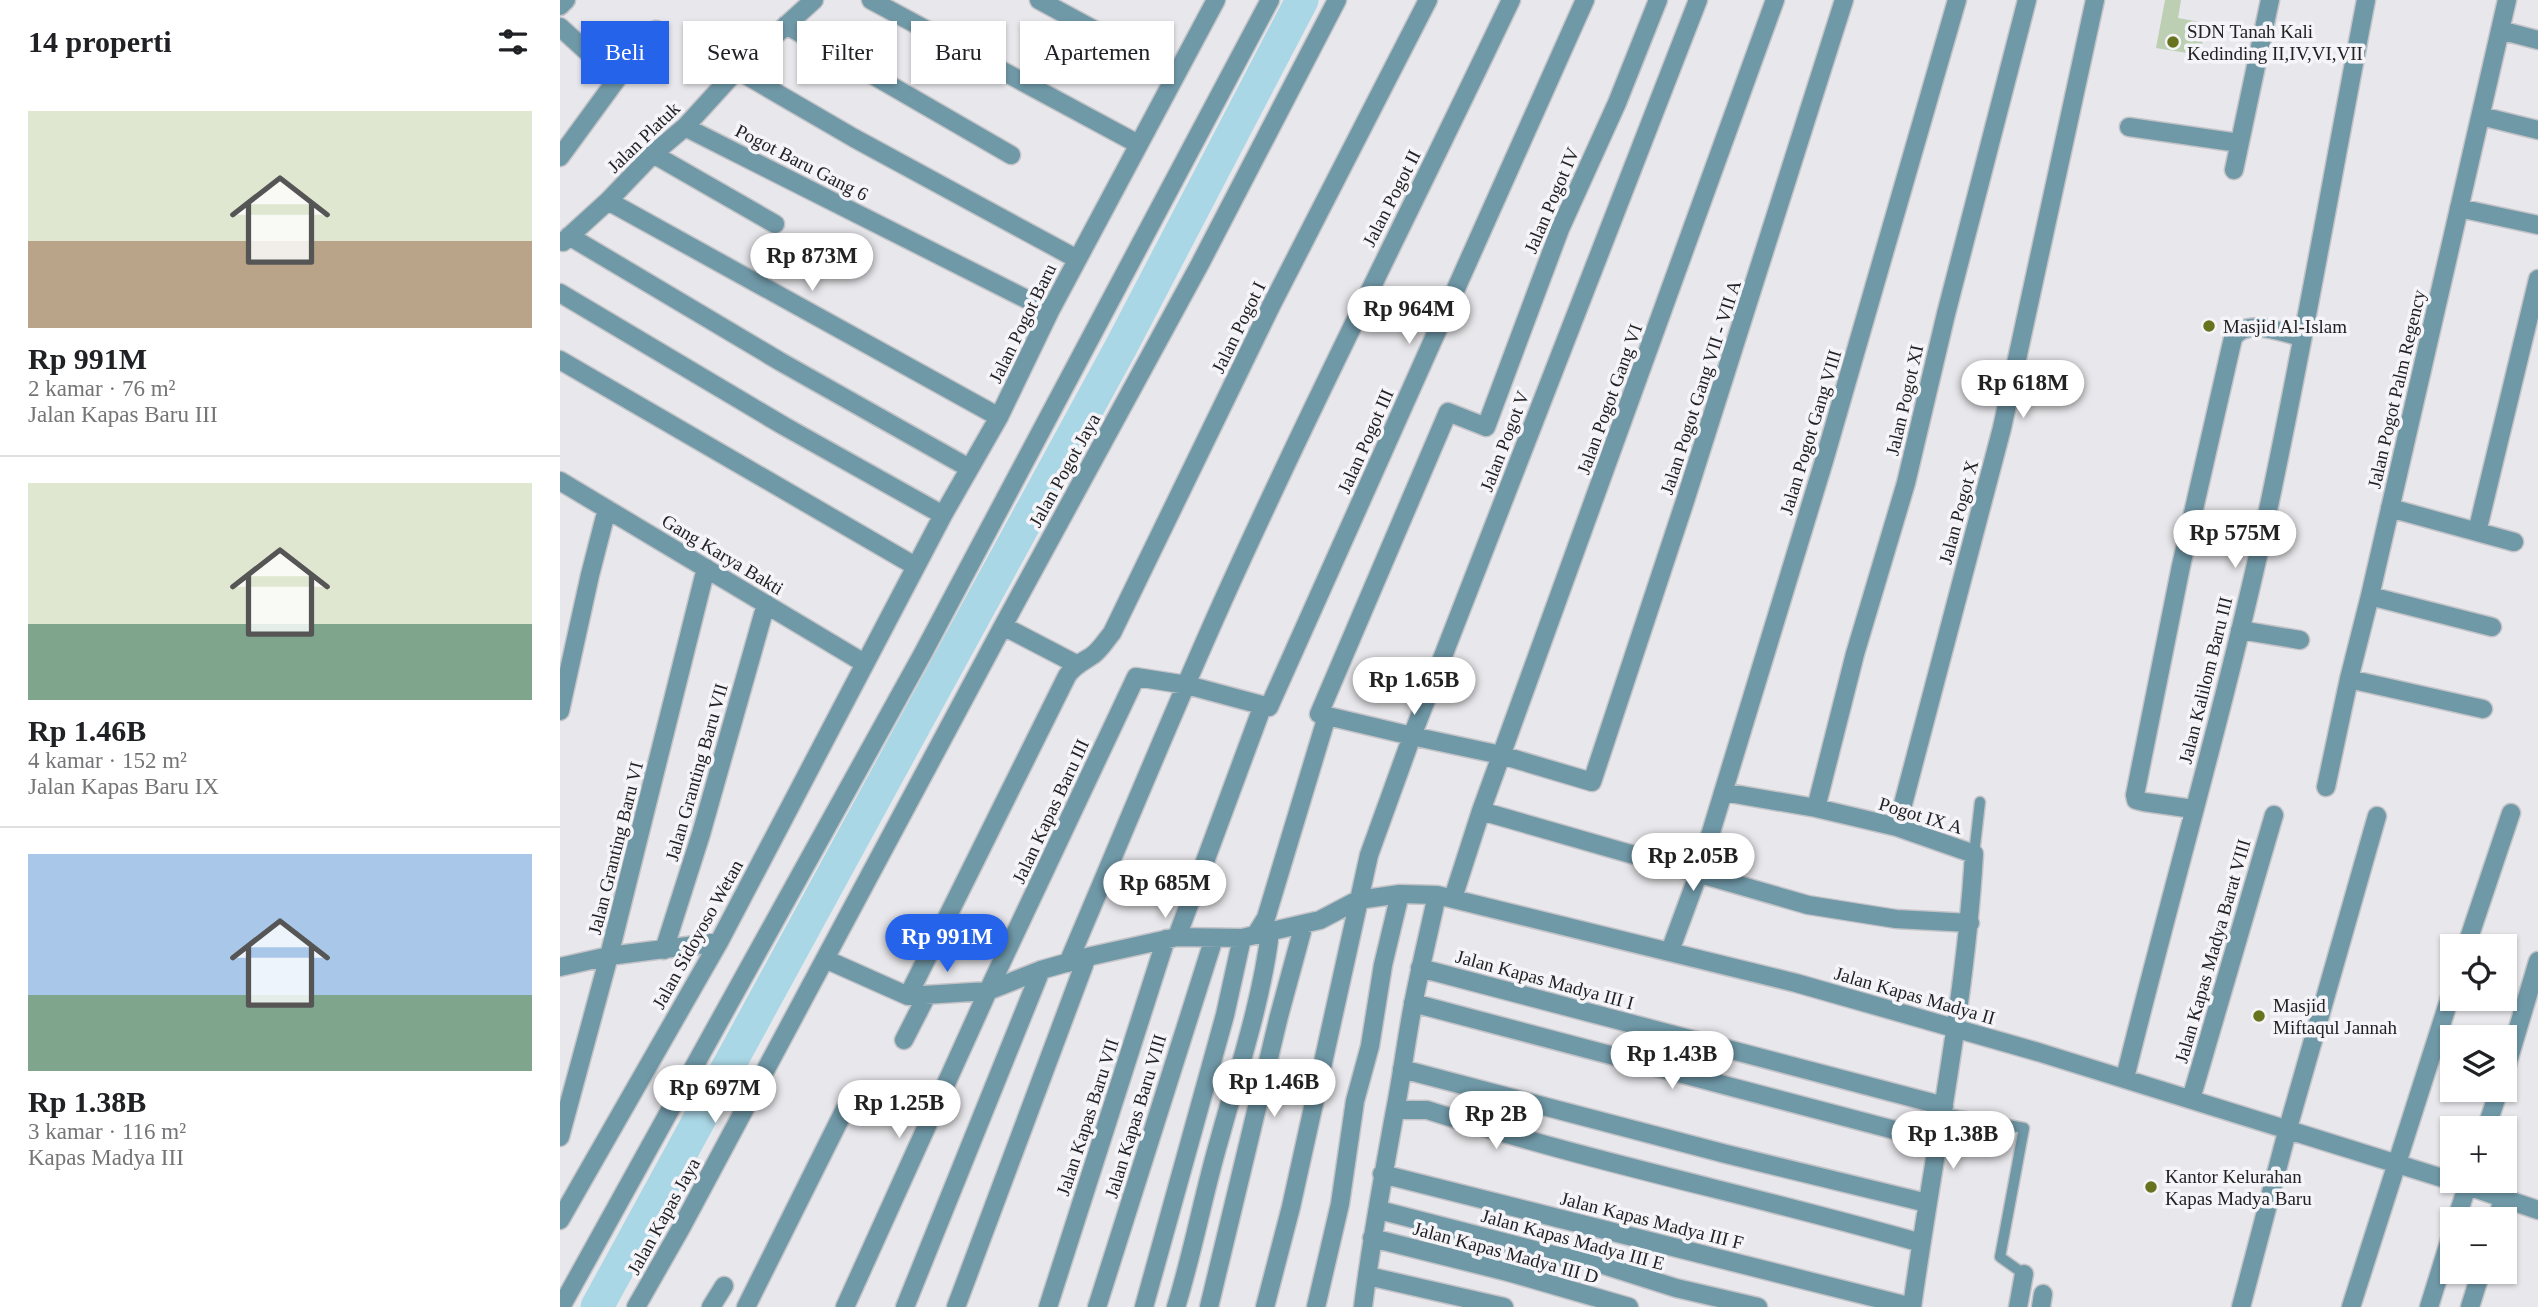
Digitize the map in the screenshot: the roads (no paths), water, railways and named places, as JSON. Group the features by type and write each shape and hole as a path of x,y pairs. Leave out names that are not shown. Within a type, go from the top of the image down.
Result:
{"street":[{"path":"560,6 566,0"},
{"name":"Jalan Platuk","path":"783,28 814,0"},
{"path":"871,0 1138,144"},
{"path":"1039,0 1176,74"},
{"name":"Jalan Pogot Baru","path":"864,663 943,514 999,417 1077,258 1216,0"},
{"path":"561,1307 929,643 1270,0"},
{"name":"Jalan Pogot Jaya","path":"825,960 1199,264 1337,0"},
{"name":"Jalan Pogot I","path":"1076,664 1093,655 1112,633 1271,306 1428,0"},
{"name":"Jalan Pogot II","path":"1068,963 1220,606 1361,305 1511,0"},
{"name":"Jalan Pogot III","path":"1171,938 1266,706 1585,0"},
{"name":"Jalan Pogot IV","path":"1327,716 1319,714 1448,412 1486,427 1560,229 1617,103 1658,0"},
{"name":"Jalan Pogot V","path":"1265,1307 1291,1207 1368,855 1698,0"},
{"name":"Jalan Pogot Gang VI","path":"1363,1307 1382,1174 1396,1110 1420,968 1445,897 1502,755 1774,0"},
{"name":"Jalan Pogot Gang VII - VII A","path":"1502,755 1589,782 1593,780 1685,501 1844,0"},
{"name":"Jalan Pogot Gang VIII","path":"1670,951 1698,875 1828,448 1957,0"},
{"name":"Jalan Pogot XI","path":"1816,808 1855,654 1906,483 1945,314 2027,0"},
{"name":"Jalan Pogot X","path":"1897,827 2002,428 2095,0"},
{"path":"2234,170 2270,0"},
{"name":"Jalan Kalilom Baru III","path":"2124,1078 2193,809 2217,729 2264,528 2366,0"},
{"name":"Jalan Pogot Palm Regency","path":"2326,787 2348,679 2370,596 2507,0"},
{"path":"786,25 1011,155"},
{"path":"560,27 581,46"},
{"path":"2500,30 2538,40"},
{"path":"560,157 613,84"},
{"name":"Jalan Platuk","path":"564,240 608,201 653,154 685,127 725,84"},
{"path":"760,84 1077,258"},
{"path":"2481,116 2538,130"},
{"name":"Pogot Baru Gang 6","path":"685,127 1050,312"},
{"path":"2129,127 2239,143"},
{"path":"653,154 775,224"},
{"path":"608,201 999,417"},
{"path":"2459,208 2538,225"},
{"path":"564,240 969,468"},
{"path":"2477,532 2538,279"},
{"path":"560,293 784,426 943,514"},
{"path":"2193,809 2144,803 2136,800 2134,795 2181,566 2233,338 2244,328 2253,327 2302,337"},
{"path":"560,360 915,566"},
{"name":"Gang Karya Bakti","path":"560,481 864,663"},
{"path":"2390,508 2514,542"},
{"path":"560,711 607,509"},
{"name":"Jalan Granting Baru VI","path":"560,1138 609,956 706,568"},
{"path":"2370,596 2492,627"},
{"name":"Jalan Granting Baru VII","path":"664,950 701,834 766,604"},
{"path":"825,960 908,996 1066,676 1076,664 1003,626"},
{"path":"2240,630 2300,640"},
{"name":"Jalan Sidoyoso Wetan","path":"562,1211 719,942 864,663"},
{"name":"Jalan Kapas Baru III","path":"845,1307 988,990 1136,677 1187,685"},
{"path":"2348,679 2483,709"},
{"path":"1187,685 1266,706"},
{"path":"1144,1307 1226,1015 1256,935 1266,918 1327,716 1502,755"},
{"name":"Pogot IX A","path":"1723,792 1816,808 1897,827 1974,854 1970,923 1957,1029 1912,1307"},
{"path":"1481,811 1808,905 1896,919 1970,923"},
{"path":"2470,934 2511,813"},
{"name":"Jalan Kapas Madya Barat VIII","path":"2192,1099 2274,815"},
{"path":"2241,1307 2288,1128 2377,816"},
{"name":"Jalan Kapas Madya II","path":"908,996 988,990 1041,970 1171,938 1256,935 1320,920 1358,900 1398,903 1445,897 1796,983 2124,1078 2440,1176"},
{"path":"1316,1307 1340,1204 1355,1101 1370,1046 1383,965 1398,903"},
{"path":"1209,1307 1279,1016 1304,924"},
{"path":"1176,1307 1218,1144 1247,1048 1266,961 1256,935"},
{"name":"Jalan Kapas Baru VIII","path":"1097,1307 1214,937"},
{"name":"Jalan Kapas Baru VII","path":"1048,1307 1171,938"},
{"path":"560,967 609,956 719,942"},
{"path":"956,1307 1087,957"},
{"name":"Jalan Kapas Jaya","path":"636,1307 825,960"},
{"path":"2517,1038 2534,990 2538,961"},
{"name":"Jalan Kapas Madya III I","path":"1420,968 1943,1109"},
{"path":"905,1307 1041,970"},
{"path":"904,1040 927,995"},
{"path":"1413,1003 1940,1143"},
{"path":"2351,1307 2445,1011"},
{"path":"1402,1069 1726,1154 1927,1203"},
{"path":"746,1307 846,1105"},
{"path":"1396,1110 1427,1110 1629,1168 1921,1243"},
{"name":"Jalan Kapas Madya III F","path":"1382,1174 1912,1307"},
{"name":"Jalan Kapas Madya II","path":"2490,1193 2538,1210"},
{"path":"2501,1207 2504,1198"},
{"name":"Jalan Kapas Madya III E","path":"1378,1210 1558,1256 1594,1262 1676,1288 1758,1307"},
{"name":"Jalan Kapas Madya III D","path":"1372,1238 1508,1272 1629,1307"},
{"path":"2429,1307 2440,1272"},
{"path":"2018,1307 2024,1274"},
{"path":"1368,1276 1504,1307"},
{"path":"2470,1307 2477,1284"},
{"path":"711,1307 724,1286"}],"lane":[{"path":"1974,854 1980,802"},
{"path":"1943,1109 2024,1128 2000,1258 2024,1274"}],"waterway":[{"path":"597,1307 1121,347 1302,0"}],"place":[{"name":"SDN Tanah Kali Kedinding II,IV,VI,VII","path":"2173,42"},
{"name":"Masjid Al-Islam","path":"2209,326"},
{"name":"Masjid Miftaqul Jannah","path":"2259,1016"},
{"name":"Kantor Kelurahan Kapas Madya Baru","path":"2151,1187"}]}
